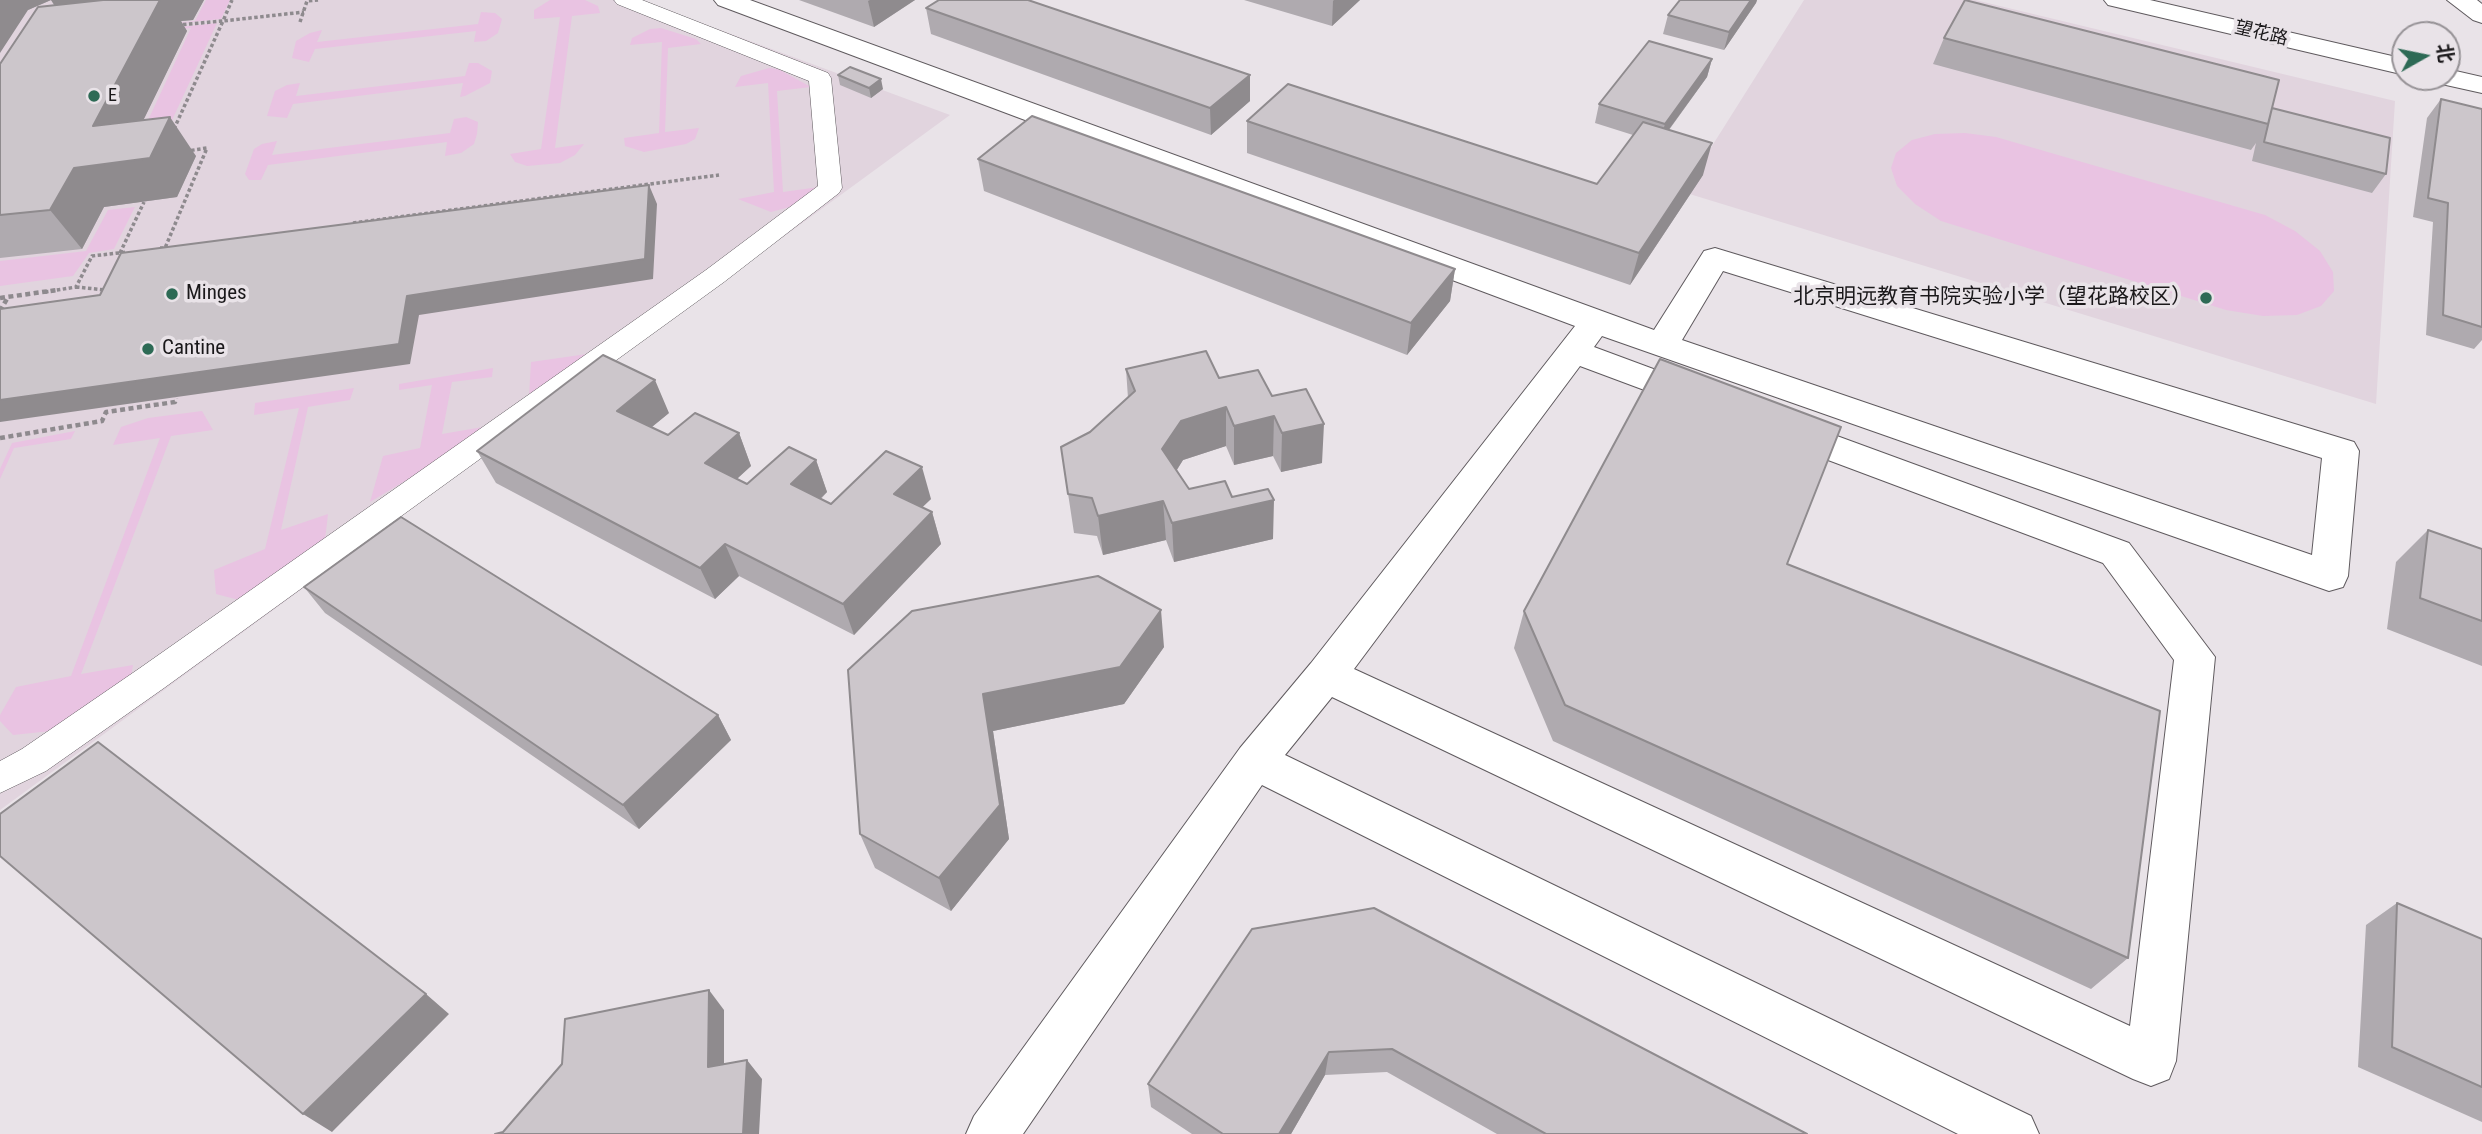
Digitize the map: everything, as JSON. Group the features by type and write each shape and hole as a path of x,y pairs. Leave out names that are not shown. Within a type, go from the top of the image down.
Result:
{"street":[{"path":"727,0 1586,337 1741,414 2116,553 2195,657 2151,1061 1326,675"},
{"name":"望花路","path":"2116,0 2391,64"},
{"path":"2460,0 2482,15"},
{"path":"2461,80 2482,85"},
{"path":"1586,337 1662,345 2329,576 2340,451 1715,257 1662,345"},
{"path":"992,1134 1255,761 1326,675 1586,337"},
{"path":"1255,761 2013,1134"}],"lane":[{"path":"0,778 34,761 152,678 715,276 830,188 821,78 624,0"}],"path":[{"path":"174,130 233,0"},
{"path":"300,22 307,1 318,0"},
{"path":"169,26 304,12"},
{"path":"165,248 207,148 185,151"},
{"path":"345,224 719,175"},
{"path":"120,253 144,202"},
{"path":"153,249 178,246"},
{"path":"76,287 92,257 131,252"},
{"path":"0,298 76,287 113,291"},
{"path":"0,311 8,297"},
{"path":"0,438 102,421 106,412 175,402 176,398"}],"shaded area":[{"path":"0,0 639,0 950,115 0,810"},
{"path":"206,0 230,0 221,19 39,38 195,21"},
{"path":"550,0 585,0 598,6 600,13 572,16 555,148 584,144 575,155 560,163 527,166 515,162 510,154 541,149 560,17 534,19 534,10"},
{"name":"北京明远教育书院实验小学（望花路校区）","path":"1804,0 1975,0 2395,101 2376,404 1683,192"},
{"path":"481,12 495,13 502,19 498,33 486,41 474,42 476,31 315,49 309,62 292,58 296,41 322,30 317,42 478,24"},
{"path":"217,23 155,157 129,161 191,28 60,43 39,42"},
{"path":"661,28 696,39 701,44 668,48 665,132 699,128 695,139 686,144 644,152 625,146 624,138 659,133 662,42 630,45 632,38 650,29"},
{"path":"469,63 478,63 492,71 490,83 465,96 460,97 463,83 293,104 287,118 267,116 275,91 287,85 300,83 296,96 465,76"},
{"path":"769,68 778,69 811,87 777,91 783,192 819,187 801,204 771,212 738,199 774,192 768,83 735,87 741,76"},
{"path":"466,117 478,122 477,134 474,144 461,153 445,156 447,142 268,165 261,180 249,180 245,174 254,149 262,144 277,141 272,155 450,133 454,119"},
{"path":"1965,133 1996,137 2265,215 2295,231 2320,251 2333,272 2334,291 2321,306 2297,315 2263,316 2226,310 1941,221 1915,204 1897,186 1891,168 1896,153 1912,140 1935,134"},
{"path":"135,207 114,249 89,253 73,276 0,286 0,261 86,251 108,210"},
{"path":"587,354 529,396 531,362"},
{"path":"493,368 492,377 452,382 442,434 483,427 480,436 370,502 383,456 420,448 432,385 399,390 399,384"},
{"path":"354,388 350,400 308,407 281,530 328,514 325,540 239,600 216,594 214,570 265,549 299,408 254,415 255,403"},
{"path":"202,411 213,430 171,436 81,674 133,665 130,682 51,731 13,735 0,721 0,715 16,687 71,676 160,438 113,445 121,427 148,418"},
{"path":"75,431 71,439 14,448 0,479 0,469 12,443"}],"building":[{"path":"103,0 160,0 93,126 170,117 150,158 74,168 50,210 0,215 0,64 38,7"},
{"path":"939,0 1028,0 1250,75 1210,108 926,8"},
{"path":"1680,0 1751,0 1729,32 1668,15"},
{"path":"1965,0 2279,80 2268,124 1944,38"},
{"path":"1649,41 1712,59 1665,124 1599,104"},
{"path":"850,67 881,79 869,88 838,75"},
{"path":"1288,84 1597,184 1643,122 1712,143 1639,253 1247,121"},
{"path":"2441,99 2482,109 2482,327 2443,315 2448,203 2428,198"},
{"path":"2272,108 2390,138 2386,174 2264,142"},
{"path":"1032,116 1455,269 1411,323 978,159"},
{"path":"649,185 645,259 407,296 399,344 0,400 0,309 100,295 121,253"},
{"path":"1206,351 1219,378 1258,370 1272,396 1306,389 1324,424 1282,433 1274,416 1234,426 1226,407 1181,421 1162,449 1189,489 1225,481 1232,497 1268,489 1274,500 1172,523 1163,501 1098,516 1092,498 1068,494 1061,447 1090,432 1135,391 1126,369"},
{"path":"603,355 655,380 617,411 668,435 695,413 739,433 705,463 747,484 789,447 816,460 791,484 831,504 886,451 922,467 894,494 932,512 843,604 725,544 700,568 477,451"},
{"path":"1660,359 1841,427 1787,564 2160,711 2128,958 1565,705 1524,611"},
{"path":"401,517 718,715 623,805 304,587"},
{"path":"2428,530 2482,549 2482,621 2420,598"},
{"path":"1098,576 1161,610 1120,667 983,694 1000,805 939,878 860,834 848,670 912,611"},
{"path":"98,742 426,994 303,1114 0,856 0,814"},
{"path":"2397,903 2482,939 2482,1087 2392,1047"},
{"path":"1374,908 1807,1134 1546,1134 1392,1049 1329,1052 1279,1134 1223,1134 1148,1084 1252,929"},
{"path":"709,990 708,1067 747,1060 743,1134 495,1134 503,1132 562,1064 565,1019"}],"place":[{"name":"E","path":"94,96"},
{"name":"Minges","path":"172,294"},
{"name":"北京明远教育书院实验小学（望花路校区）","path":"2206,298"},
{"name":"Cantine","path":"148,349"}]}
